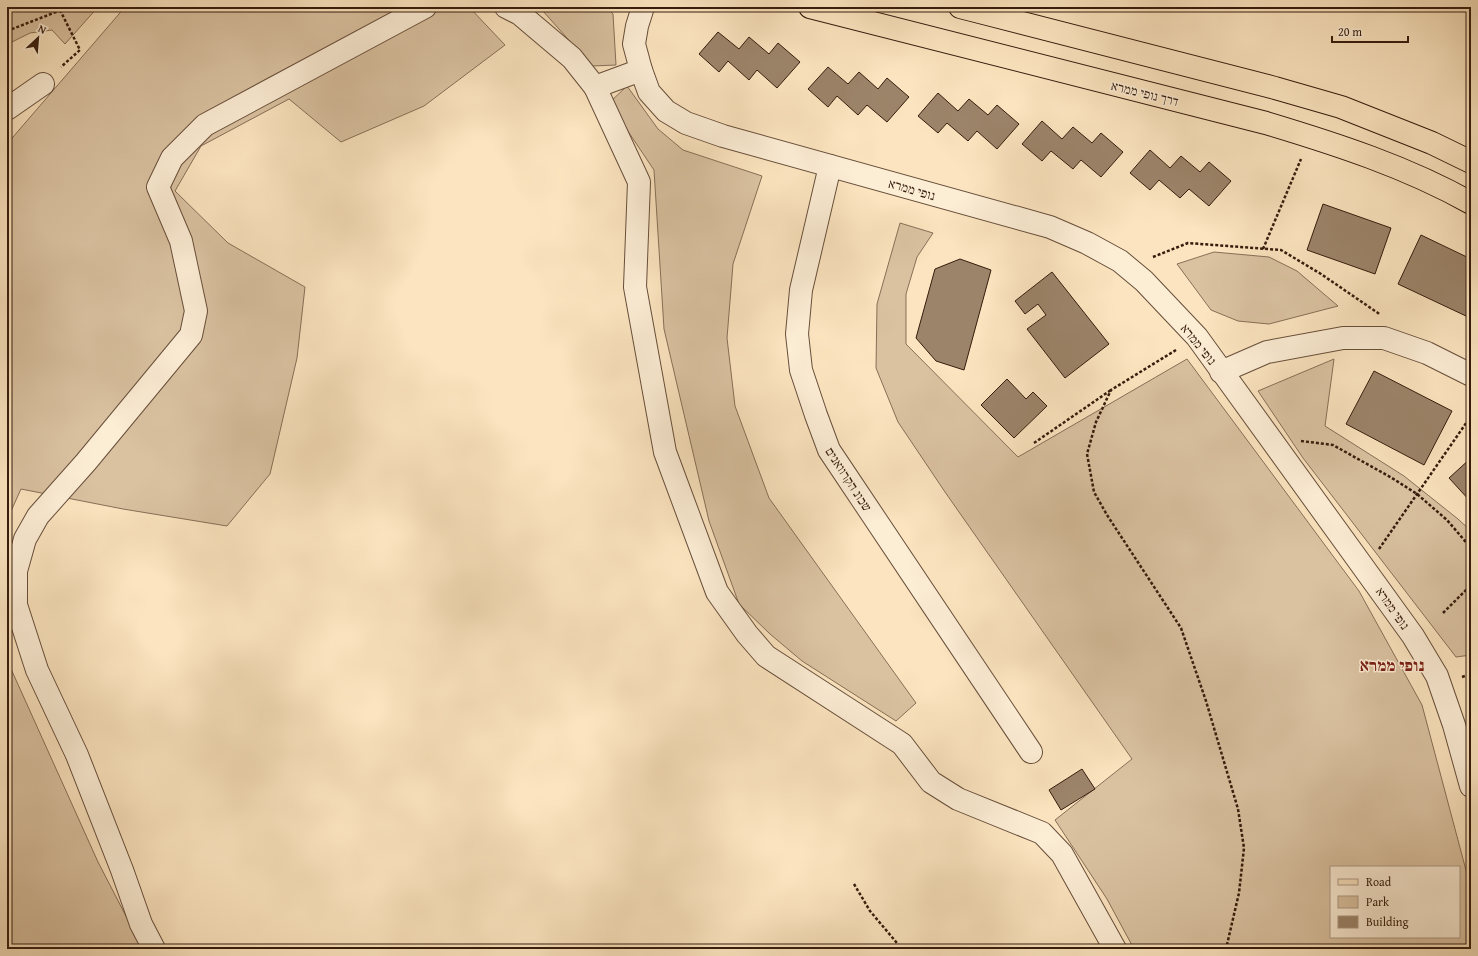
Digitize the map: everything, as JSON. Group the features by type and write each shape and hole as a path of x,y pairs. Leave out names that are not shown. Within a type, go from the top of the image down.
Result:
{"main road":[{"name":"דרך נופי ממרא","path":"810,7 1266,123 1310,136 1417,176 1471,203"},
{"path":"960,7 1275,88 1341,107 1432,143 1471,162"}],"street":[{"path":"154,949 141,924 122,870 77,755 37,670 16,605 16,571 19,558 25,539 38,516 86,462 191,335 196,311 181,241 158,187 172,158 205,125 425,7"},
{"path":"506,7 520,14 572,58 595,87 639,182 635,287 665,452 718,592 747,634 766,656 902,744 931,782 958,799 1042,833 1062,854 1115,949"},
{"name":"נופי ממרא","path":"643,7 637,26 634,44 649,92 666,111 686,123 723,136 1050,227 1087,243 1120,261 1144,281 1197,337 1413,636 1437,676 1454,725 1471,786"},
{"path":"595,87 641,70"},
{"path":"7,108 43,84"},
{"name":"שכונ הקרוואנים","path":"830,166 801,290 797,334 801,370 816,415 829,450 1031,752"},
{"name":"נופי ממרא","path":"1221,372 1267,352 1343,338 1384,338 1427,353 1471,374"}],"path":[{"path":"7,31 69,7"},
{"path":"43,84 80,50 60,10"},
{"path":"1263,249 1310,136"},
{"path":"1129,269 1188,243 1281,250 1321,274 1378,312 1384,338"},
{"path":"1034,443 1111,390 1197,337"},
{"path":"1111,390 1096,422 1087,454 1094,492 1107,515 1181,628 1206,701 1238,809 1244,848 1239,893 1226,949"},
{"path":"1365,569 1471,416"},
{"path":"1274,445 1303,441 1333,445 1392,478 1417,494 1447,520 1471,548"},
{"path":"1443,613 1471,585"},
{"path":"854,884 870,911 902,949"}],"green space":[{"path":"7,7 98,7 65,44 52,30 30,33 12,42 7,50"},
{"path":"125,7 469,7 505,45 424,106 341,142 289,99 201,146 175,191 228,243 305,287 297,358 270,474 227,526 123,509 21,489 7,520 7,144"},
{"path":"534,7 607,7 613,14 616,65 592,66 542,10"},
{"path":"627,86 658,129 683,150 762,176 733,264 727,338 735,406 769,498 916,703 896,721 802,661 770,634 739,604 709,521 664,329 654,170 609,103"},
{"path":"900,223 933,233 917,257 906,294 906,344 1018,457 1187,359 1359,591 1422,705 1471,889 1471,949 1134,949 1107,899 1055,820 1132,759 945,492 898,422 876,368 877,304"},
{"path":"1214,252 1269,257 1297,271 1338,306 1269,324 1238,321 1211,310 1177,264"},
{"path":"1334,359 1325,426 1404,476 1471,531 1471,655 1456,657 1303,458 1258,391"},
{"path":"7,660 98,862 143,949 7,949"}],"building":[{"path":"718,32 739,49 749,37 769,54 778,43 800,62 777,88 757,70 749,80 728,61 719,72 699,54"},
{"path":"828,67 848,84 859,72 878,89 887,78 909,97 887,122 867,105 858,115 837,96 828,107 808,89"},
{"path":"938,93 958,111 969,99 988,115 997,105 1019,124 997,149 977,131 968,141 947,123 938,133 918,116"},
{"path":"1042,121 1062,139 1073,127 1092,143 1101,133 1123,152 1101,177 1081,160 1073,169 1051,151 1042,161 1022,144"},
{"path":"1150,150 1170,168 1181,156 1200,172 1209,162 1231,181 1209,206 1189,189 1180,198 1159,180 1150,190 1130,173"},
{"path":"1323,204 1391,228 1375,274 1307,250"},
{"path":"1421,235 1471,259 1471,306 1466,316 1398,284"},
{"path":"960,259 991,270 964,370 936,361 916,338 935,269"},
{"path":"1052,272 1109,344 1065,378 1027,329 1046,315 1038,304 1025,314 1015,301"},
{"path":"1374,371 1452,411 1424,465 1346,424"},
{"path":"1007,379 1026,399 1033,392 1047,406 1014,438 981,405"},
{"path":"1471,458 1471,502 1449,478"},
{"path":"1082,769 1095,789 1061,810 1049,790"}],"district":[{"name":"נופי ממרא","path":"1392,665"}]}
